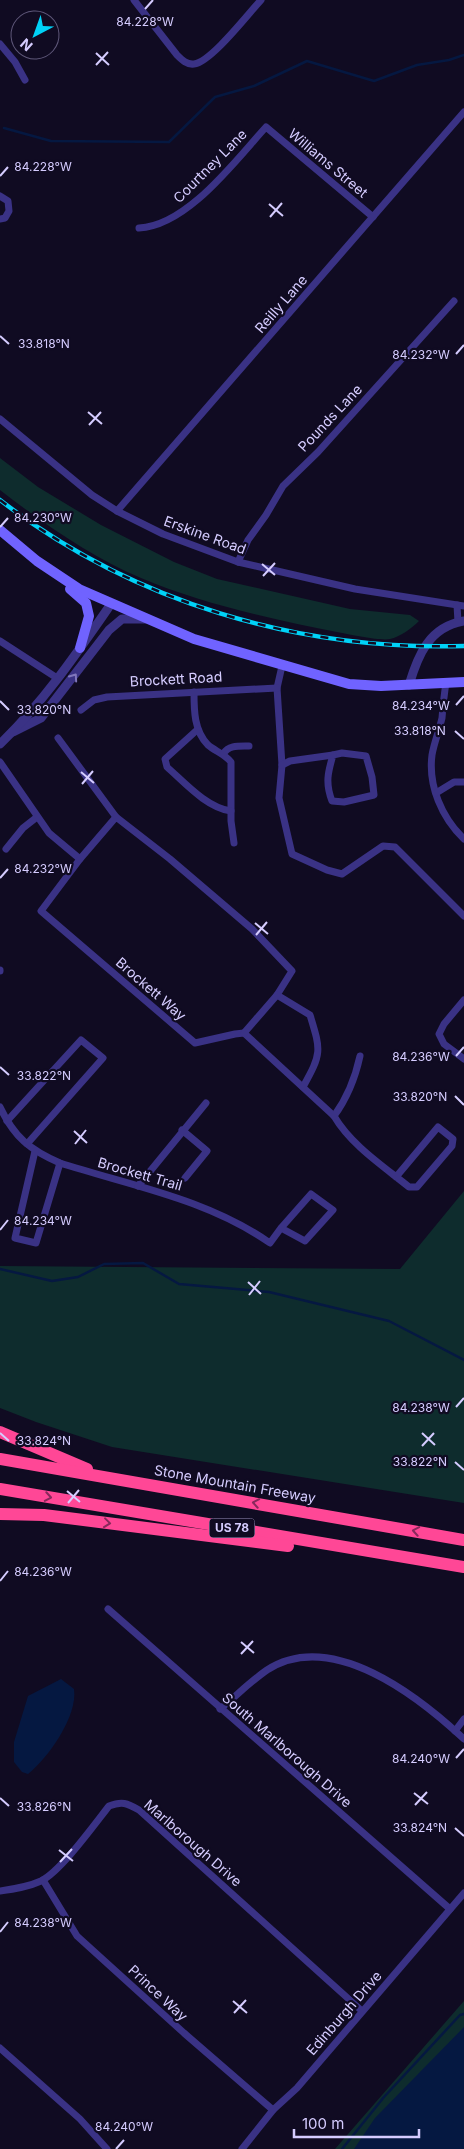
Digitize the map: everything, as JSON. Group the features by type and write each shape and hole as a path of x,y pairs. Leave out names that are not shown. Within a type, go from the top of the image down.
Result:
{"highway":[{"path":"0,1432 108,1478"},
{"name":"Stone Mountain Freeway","path":"0,1459 464,1540"},
{"name":"US 78","path":"0,1489 464,1567"},
{"path":"0,1514 44,1515 464,1567"}],"main road":[{"path":"0,530 57,576 86,603 89,616 80,648"},
{"path":"57,576 111,604 194,639 349,684 381,686 464,682"}],"street":[{"path":"134,0 177,55 184,62 195,64 218,48 261,0"},
{"path":"0,44 15,62 25,80"},
{"name":"Reilly Lane","path":"117,511 464,112"},
{"name":"Williams Street","path":"266,127 373,218"},
{"name":"Courtney Lane","path":"139,228 151,228 168,221 186,210 266,127"},
{"path":"0,196 8,201 9,211 5,218 0,219"},
{"name":"Pounds Lane","path":"238,562 248,540 266,515 283,486 318,452 454,301"},
{"name":"Erskine Road","path":"0,419 92,495 117,511 163,534 238,562 356,589 460,605"},
{"path":"0,744 13,732 57,678 111,604"},
{"path":"409,685 423,647 437,633 461,621 460,605"},
{"path":"13,732 41,718 109,630 122,619 145,619"},
{"path":"0,641 57,678"},
{"path":"282,666 277,688 282,765 279,798 292,854 327,870 342,874 383,846 395,846 464,916"},
{"path":"446,683 441,719 432,755 431,778 454,830 464,839"},
{"name":"Brockett Road","path":"81,710 94,700 107,697 277,688"},
{"path":"194,692 198,730 209,745 223,754 230,762 234,844"},
{"path":"198,730 166,758 167,767 213,805 223,810 231,811"},
{"path":"58,738 116,817 170,859 252,929 292,972 277,995 244,1033 334,1116 343,1131 396,1177 409,1187 417,1187 452,1146 453,1139 438,1127 396,1177"},
{"path":"223,754 226,749 232,746 249,746"},
{"path":"282,765 290,761 332,754 342,753 366,756 372,777 374,795 344,802 332,801 327,787 332,754"},
{"path":"0,762 49,833 80,859"},
{"path":"436,793 454,782 464,782"},
{"path":"6,849 23,828 37,817"},
{"name":"Brockett Way","path":"116,817 80,859 41,911 195,1043 244,1033"},
{"path":"277,995 310,1015 319,1045 316,1064 303,1087"},
{"path":"464,1000 444,1024 439,1034 444,1044 464,1059"},
{"path":"7,1121 80,1040 103,1058 27,1144"},
{"path":"334,1116 346,1100 356,1076 360,1056"},
{"path":"138,1186 206,1103"},
{"name":"Brockett Trail","path":"0,1108 16,1134 35,1151 60,1163 208,1208 244,1225 270,1243 281,1228 310,1194 333,1210 305,1241 281,1228"},
{"path":"182,1130 207,1151 185,1178"},
{"path":"35,1151 16,1238 36,1243 60,1163"},
{"name":"South Marlborough Drive","path":"108,1609 450,1909"},
{"path":"220,1709 268,1669 307,1657 334,1660 360,1667 388,1680 455,1730 464,1739"},
{"path":"455,1730 464,1719"},
{"name":"Marlborough Drive","path":"0,1891 22,1888 43,1880 75,1848 109,1806 125,1802 139,1810 362,2012"},
{"name":"Prince Way","path":"43,1880 77,1936 184,2033 273,2110"},
{"name":"Edinburgh Drive","path":"242,2149 273,2110 297,2088 464,1893"},
{"path":"0,2048 80,2118 107,2149"}],"green space":[{"path":"0,458 38,487 101,525 174,562 217,579 350,609 410,615 419,621 406,632 394,638 373,639 265,617 189,596 164,587 123,570 86,550 50,527 0,490"},
{"path":"464,1191 464,1503 112,1447 0,1408 0,1266 400,1269"},
{"path":"464,2001 464,2149 335,2149"}],"water":[{"path":"61,1679 74,1689 74,1700 66,1724 60,1736 36,1767 28,1774 22,1772 14,1762 14,1742 28,1696"},
{"path":"464,2027 464,2149 354,2149 375,2118"}],"waterway":[{"path":"4,128 51,141 169,142 215,97 254,86 307,61 374,81 417,65 449,60 464,55"},
{"path":"0,1269 52,1281 78,1277 104,1264 143,1263 179,1284 269,1292 389,1321 464,1360"},
{"path":"342,2149 384,2097 460,2015 464,2014"}],"railway":[{"path":"0,500 51,536 105,567 161,592 219,613 279,629 340,640 402,645 464,646"}]}
